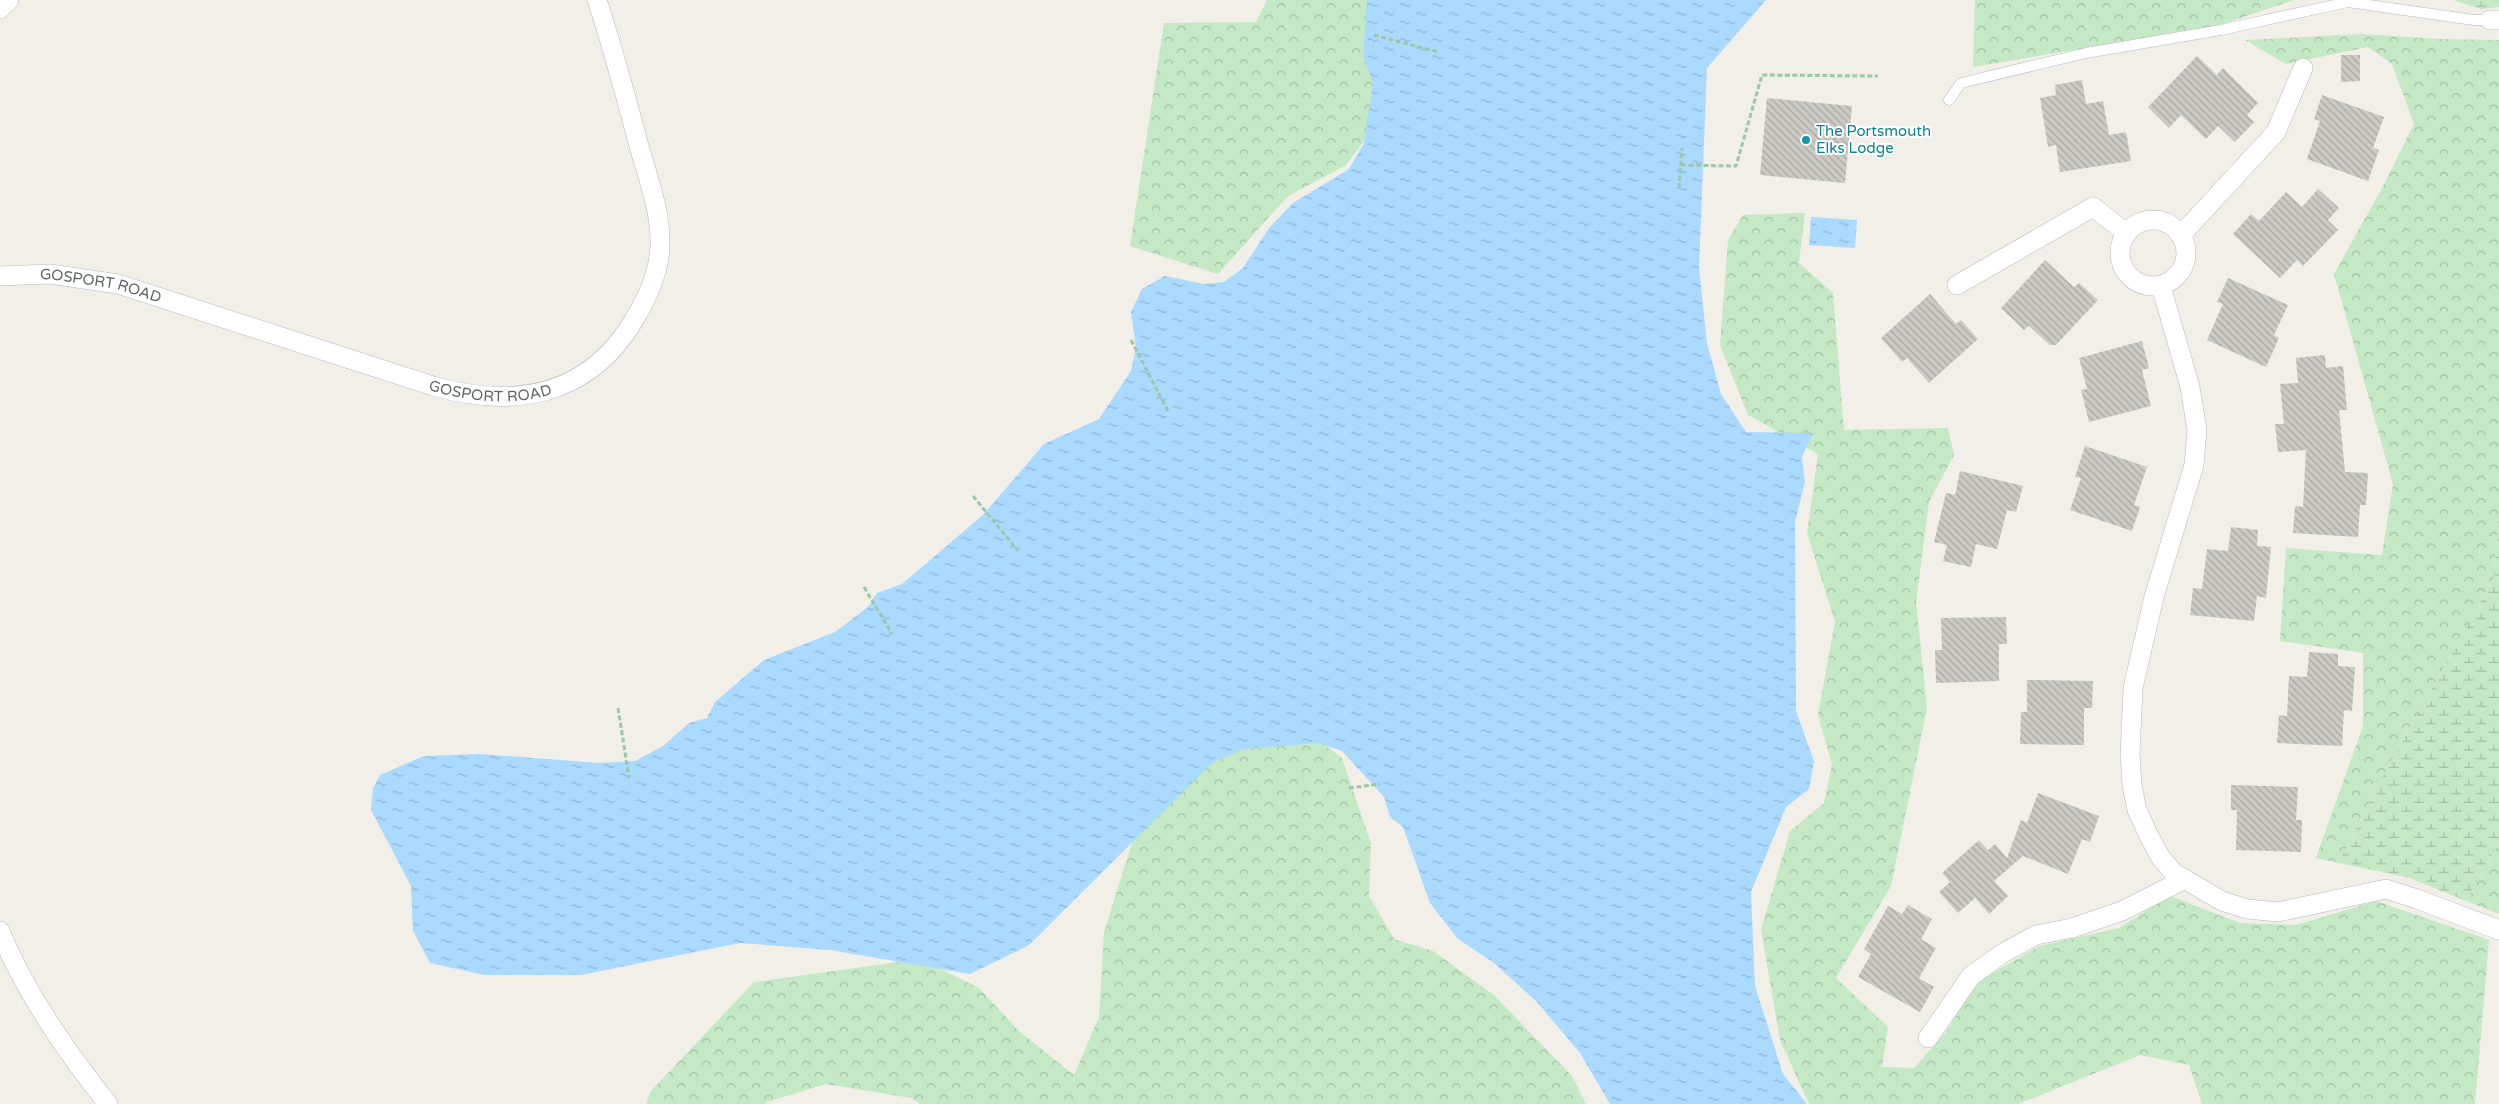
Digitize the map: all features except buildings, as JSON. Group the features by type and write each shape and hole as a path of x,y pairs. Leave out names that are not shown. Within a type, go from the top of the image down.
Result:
{"street":[{"path":"0,9 9,0"},
{"name":"GOSPORT ROAD","path":"0,276 50,274 118,284 433,386 468,395 515,396 547,392 563,386 601,362 618,345 646,301 658,264 660,245 655,204 598,0"},
{"path":"2181,235 2276,132 2303,68"},
{"path":"1957,286 2092,207 2126,233"},
{"path":"2151,220 2163,221 2181,235 2186,246 2186,258 2182,270 2173,280 2161,286 2148,286 2136,282 2126,273 2120,260 2120,246 2126,233 2137,224 2151,220"},
{"path":"2161,286 2190,387 2197,430 2194,466 2154,597 2134,688 2130,754 2137,810 2161,858 2183,880 2222,902 2248,909 2278,912 2386,889 2417,898 2499,930"},
{"path":"1928,1038 1971,976 2003,953 2036,935 2072,928 2122,911 2183,880"},
{"path":"0,931 8,952 54,1030 108,1104"}],"lane":[{"path":"1949,100 1961,83 2086,52 2221,30 2348,2 2474,20 2494,20"}],"path":[{"path":"1374,35 1438,52"},
{"path":"1681,165 1736,166 1762,75 1878,76"},
{"path":"1679,188 1682,148"},
{"path":"1131,340 1169,413"},
{"path":"973,496 1018,551"},
{"path":"864,587 892,634"},
{"path":"618,708 629,778"},
{"path":"1349,788 1380,784"}],"green space":[{"path":"1267,0 1397,0 1370,133 1346,165 1288,196 1218,274 1130,246 1164,23 1256,22"},
{"path":"1975,0 2294,0 2220,25 1973,67"},
{"path":"2453,0 2499,0 2499,7 2481,9"},
{"path":"2361,34 2438,39 2499,40 2499,507 2494,578 2384,774 2339,863 2316,858 2363,726 2363,653 2280,641 2286,548 2382,555 2393,484 2334,274 2381,190 2414,124 2392,64 2368,47 2286,64 2245,40"},
{"path":"1805,213 1799,263 1833,293 1844,430 1948,428 1954,455 1929,502 1916,602 1927,708 1891,886 1836,978 1888,1027 1882,1067 1914,1068 1946,1032 1977,982 2039,946 2119,928 2170,896 2240,923 2296,925 2376,901 2489,940 2475,1104 2202,1104 2189,1065 2140,1055 2018,1104 1809,1104 1780,1040 1761,930 1790,831 1824,803 1832,764 1818,715 1835,622 1807,533 1818,454 1748,415 1720,345 1728,240 1743,215"},
{"path":"2499,507 2499,842 2466,901 2410,878 2339,863 2384,774 2494,578"},
{"path":"1307,731 1342,758 1371,843 1369,896 1394,939 1433,951 1494,995 1572,1076 1586,1104 920,1104 911,1098 826,1084 767,1102 766,1104 646,1104 651,1091 754,982 920,959 979,988 1019,1031 1074,1075 1099,1017 1104,932 1132,843 1193,761"},
{"path":"2499,842 2499,914 2466,901"}],"water":[{"path":"1367,0 1766,0 1707,68 1699,268 1707,343 1721,394 1746,432 1813,433 1802,457 1805,482 1795,522 1796,711 1814,761 1809,789 1786,807 1751,892 1755,986 1783,1074 1807,1104 1610,1104 1580,1053 1536,1001 1494,963 1458,939 1430,903 1403,827 1390,817 1384,797 1342,751 1318,743 1244,749 1213,762 1029,945 970,974 830,950 740,943 581,975 484,975 430,963 413,931 411,886 371,810 373,788 380,775 424,756 480,754 599,763 635,761 663,746 689,723 707,718 715,702 764,660 835,632 868,607 877,593 902,584 984,514 1044,444 1099,419 1131,371 1136,348 1131,312 1142,289 1165,276 1204,284 1224,282 1243,268 1269,228 1293,203 1349,169 1364,143 1373,83 1363,56"},
{"path":"1811,217 1857,220 1855,248 1809,245"}],"place":[{"name":"The Portsmouth Elks Lodge","path":"1806,140"}]}
